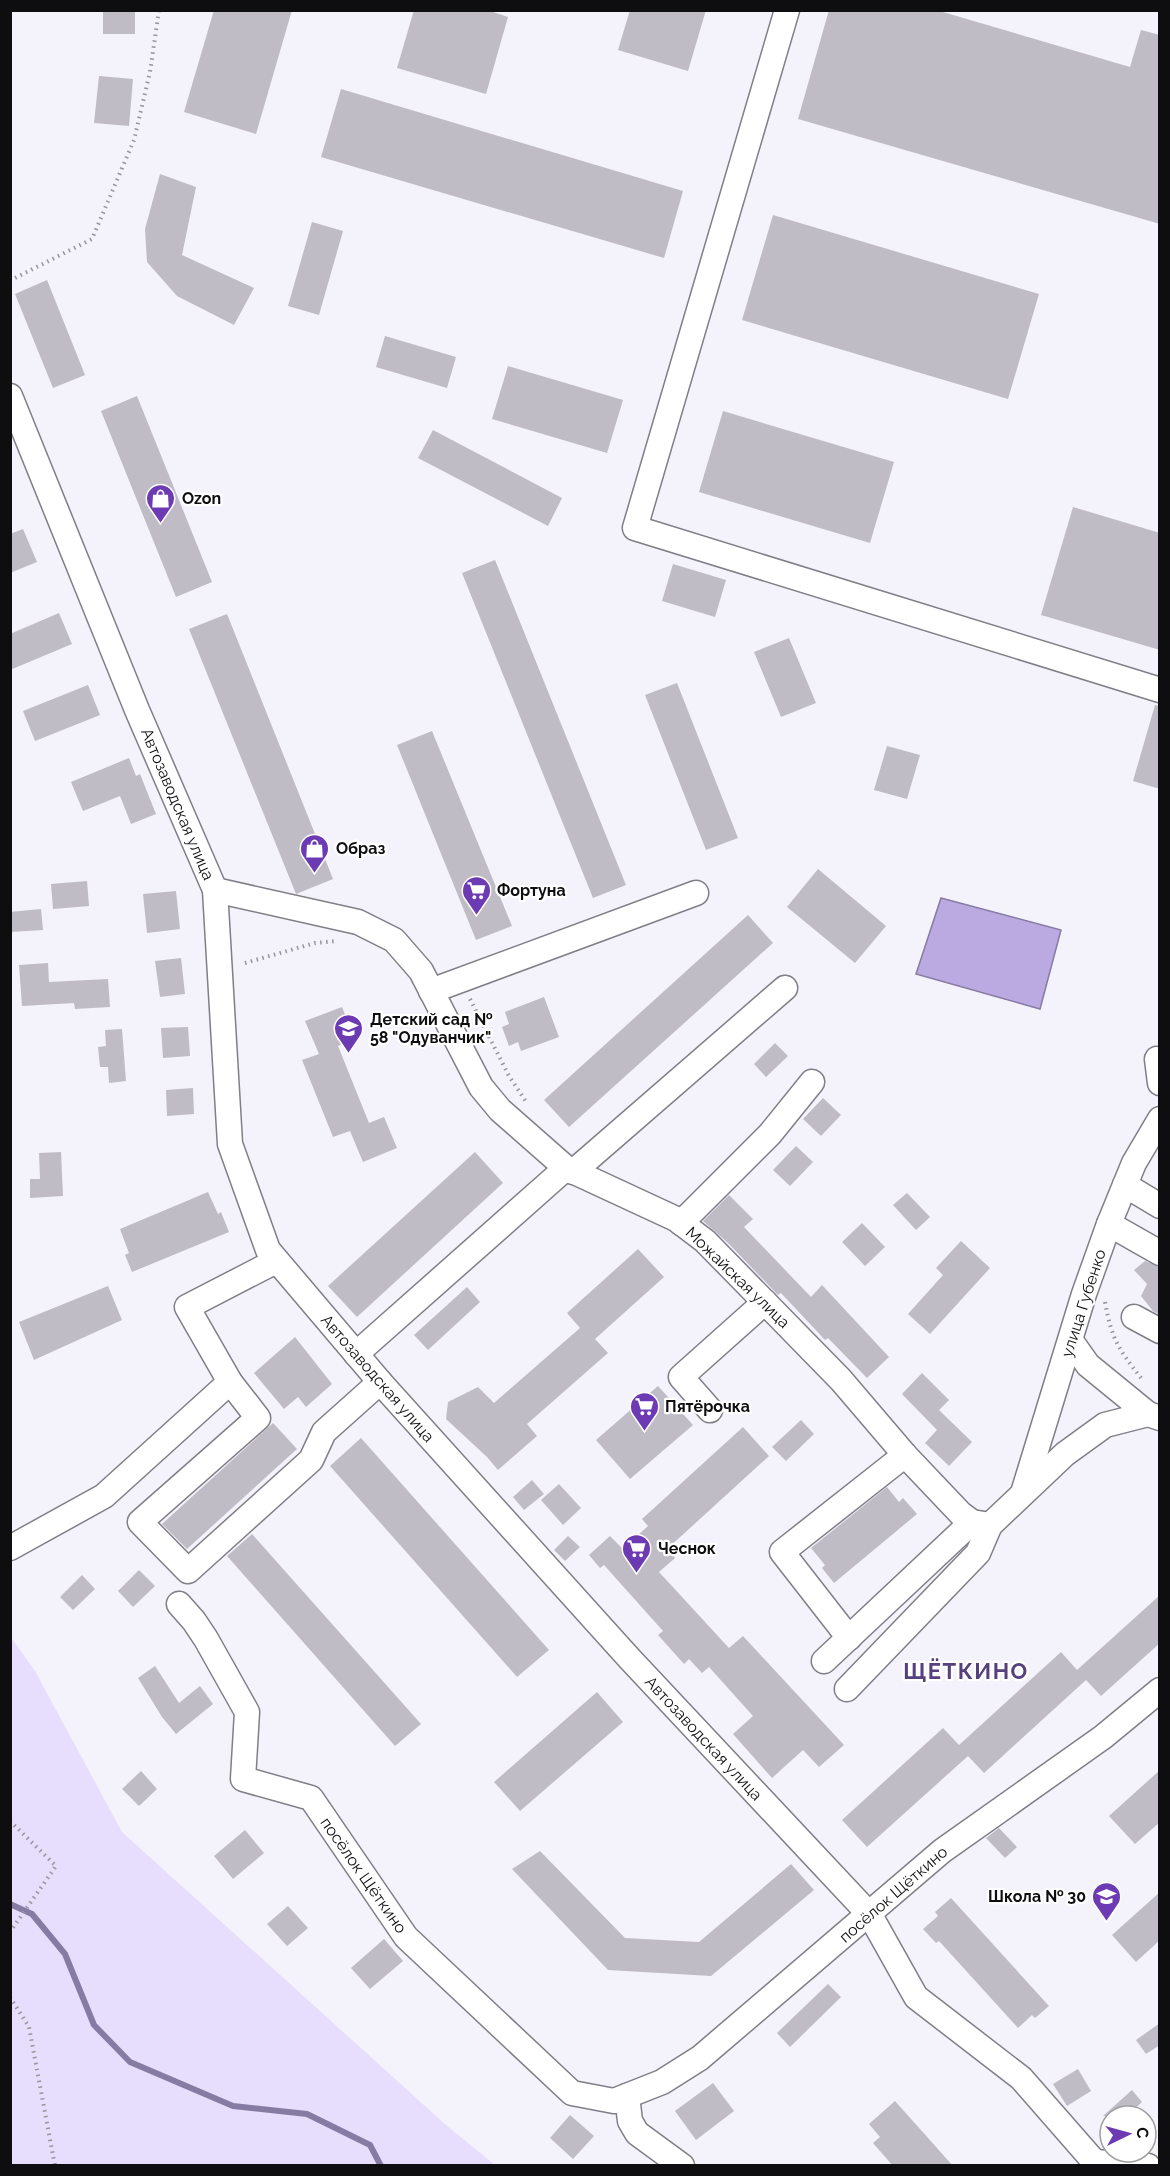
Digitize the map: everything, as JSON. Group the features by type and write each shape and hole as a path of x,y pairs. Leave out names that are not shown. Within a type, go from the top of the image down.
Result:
{"street":[{"path":"787,10 636,528 1160,690"},
{"name":"Автозаводская улица","path":"10,396 137,710 215,890 230,1144 268,1250 380,1382 629,1658 870,1915 916,1997 1021,2078 1096,2164"},
{"name":"Можайская улица","path":"215,890 358,922 393,940 421,971 481,1087 500,1110 569,1170 681,1222 705,1241 758,1303 841,1380 905,1455 961,1514 981,1524"},
{"path":"432,991 696,893"},
{"path":"356,1353 785,988"},
{"path":"1157,1059 1160,1083"},
{"path":"681,1222 770,1134 812,1082"},
{"name":"улица Губенко","path":"1023,1493 1108,1224 1125,1185 1151,1155 1160,1119"},
{"path":"1125,1185 1160,1206"},
{"path":"1108,1224 1160,1253"},
{"path":"276,1261 187,1306 230,1382 258,1418 140,1522 188,1571 311,1460 324,1432 380,1382"},
{"path":"696,1348 758,1303"},
{"path":"710,1410 681,1377 758,1303"},
{"path":"1134,1317 1160,1331"},
{"path":"1071,1341 1088,1365 1154,1416"},
{"path":"10,1548 104,1496 230,1382"},
{"path":"824,1661 981,1524 1023,1493 1065,1454 1106,1425 1154,1416"},
{"path":"849,1638 782,1552 905,1455"},
{"path":"847,1689 978,1553 981,1524"},
{"name":"посёлок Щёткино","path":"179,1604 206,1639 247,1712 243,1779 311,1798 406,1937 572,2093 614,2101 662,2082 700,2058 870,1915 942,1851 1103,1737 1160,1690"},
{"path":"627,2096 630,2121 637,2133 682,2166"},
{"path":"1096,2164 1148,2166"}],"path":[{"path":"10,277 13,279 92,239 134,140 150,72 159,10"},
{"path":"245,963 315,943 348,940"},
{"path":"461,980 509,1076 532,1111"},
{"path":"1084,1294 1134,1317"},
{"path":"10,1821 56,1866 10,1932"},
{"path":"10,1997 28,2027 55,2166"}],"shaded area":[{"path":"941,898 1061,930 1040,1009 916,974"},
{"path":"10,1636 35,1671 122,1832 446,2125 495,2165 11,2165"}],"building":[{"path":"103,10 135,10 135,34 103,34"},
{"path":"214,10 292,10 256,134 184,112"},
{"path":"414,10 487,10 508,17 486,94 397,68"},
{"path":"630,10 706,10 688,71 618,50"},
{"path":"829,10 936,10 1130,67 1141,30 1160,35 1160,224 798,119"},
{"path":"99,76 133,79 129,126 94,123"},
{"path":"341,89 683,191 664,258 321,157"},
{"path":"160,174 196,187 182,255 254,288 234,325 177,296 147,262 145,229"},
{"path":"773,215 1039,294 1008,399 742,320"},
{"path":"312,222 343,231 319,315 288,306"},
{"path":"47,280 85,375 53,388 15,294"},
{"path":"385,336 456,357 447,388 376,367"},
{"path":"508,366 623,400 607,453 492,419"},
{"path":"137,396 212,582 176,597 101,411"},
{"path":"723,411 894,462 870,543 699,492"},
{"path":"433,430 562,498 548,526 418,458"},
{"path":"1073,507 1160,533 1160,650 1041,615"},
{"path":"23,529 37,562 10,573 10,534"},
{"path":"495,560 626,885 593,898 462,573"},
{"path":"673,564 726,580 715,617 662,601"},
{"path":"59,613 72,644 10,670 10,634"},
{"path":"227,614 333,879 296,894 189,629"},
{"path":"789,638 816,703 781,717 754,652"},
{"path":"677,683 738,838 706,850 645,695"},
{"path":"88,685 100,715 35,741 23,711"},
{"path":"1155,705 1160,706 1160,789 1133,781"},
{"path":"432,731 512,926 476,940 397,745"},
{"path":"887,746 920,755 907,799 874,790"},
{"path":"129,758 136,776 140,774 156,814 131,824 120,796 83,811 71,782"},
{"path":"818,869 886,926 855,963 787,907"},
{"path":"87,881 89,906 53,909 51,884"},
{"path":"176,891 180,929 147,933 143,894"},
{"path":"41,909 43,930 10,932 10,912"},
{"path":"748,915 773,943 569,1127 544,1100"},
{"path":"181,958 185,994 160,997 155,961"},
{"path":"48,963 49,982 108,979 110,1007 75,1009 74,1003 22,1006 19,965"},
{"path":"544,997 559,1037 521,1051 518,1042 509,1046 502,1027 509,1024 505,1012"},
{"path":"342,1007 355,1039 338,1046 369,1123 384,1117 397,1148 363,1162 350,1131 333,1137 302,1060 319,1054 305,1021"},
{"path":"188,1027 190,1056 163,1058 161,1028"},
{"path":"122,1029 126,1081 109,1083 108,1067 100,1067 98,1047 106,1046 105,1030"},
{"path":"775,1043 788,1056 766,1077 754,1064"},
{"path":"193,1088 194,1114 167,1116 166,1090"},
{"path":"823,1098 841,1115 821,1136 803,1119"},
{"path":"796,1146 813,1162 790,1186 773,1170"},
{"path":"61,1152 63,1196 30,1198 30,1179 40,1179 39,1153"},
{"path":"475,1152 503,1183 357,1317 328,1286"},
{"path":"208,1192 218,1214 221,1212 229,1232 132,1272 125,1255 129,1253 120,1229"},
{"path":"907,1193 930,1217 916,1230 893,1205"},
{"path":"729,1195 753,1219 744,1227 811,1297 822,1285 889,1357 867,1378 828,1338 825,1340 781,1293 778,1295 728,1243 703,1221"},
{"path":"862,1223 885,1247 865,1266 842,1242"},
{"path":"961,1241 990,1268 930,1334 908,1314 943,1275 936,1268"},
{"path":"638,1249 664,1277 595,1339 608,1353 527,1424 537,1436 498,1470 446,1419 448,1402 478,1387 494,1403 580,1328 567,1313"},
{"path":"1145,1261 1160,1267 1160,1315 1153,1311 1141,1296 1147,1284 1134,1270"},
{"path":"108,1286 122,1320 34,1360 19,1322"},
{"path":"467,1287 480,1302 428,1350 414,1335"},
{"path":"295,1337 332,1384 306,1407 298,1397 284,1409 254,1373"},
{"path":"922,1373 949,1400 939,1410 972,1442 949,1466 925,1443 937,1430 902,1394"},
{"name":"Пятёрочка","path":"658,1386 693,1425 630,1479 596,1440"},
{"path":"801,1420 814,1434 786,1461 772,1447"},
{"path":"273,1423 297,1449 187,1549 162,1524"},
{"path":"743,1427 769,1456 667,1549 675,1558 659,1572 729,1648 743,1636 844,1745 819,1767 803,1750 772,1778 733,1734 753,1716 709,1667 702,1673 689,1659 684,1664 658,1635 663,1631 604,1565 600,1568 589,1555 610,1536 623,1549 648,1526 642,1519"},
{"path":"361,1438 549,1650 517,1677 330,1466"},
{"path":"532,1480 544,1494 524,1510 513,1497"},
{"path":"559,1484 581,1508 563,1525 541,1500"},
{"path":"887,1487 899,1502 903,1498 917,1514 834,1583 822,1568 825,1565 811,1548"},
{"path":"252,1534 421,1724 395,1746 227,1556"},
{"path":"568,1536 580,1547 565,1561 554,1550"},
{"path":"139,1570 155,1586 133,1607 118,1591"},
{"path":"82,1575 95,1589 73,1610 60,1597"},
{"path":"1160,1595 1160,1643 1101,1696 1086,1680 984,1773 968,1756 867,1847 842,1820 943,1728 959,1745 1061,1652 1077,1670"},
{"path":"155,1666 179,1703 200,1686 213,1704 176,1734 162,1717 138,1678"},
{"path":"597,1692 623,1722 520,1811 494,1782"},
{"path":"1160,1770 1160,1822 1135,1844 1109,1816"},
{"path":"141,1771 157,1789 139,1806 122,1789"},
{"path":"999,1828 1017,1847 1005,1858 986,1838"},
{"path":"245,1830 264,1853 233,1879 214,1856"},
{"path":"540,1851 625,1938 699,1942 791,1864 814,1890 711,1976 608,1970 512,1869"},
{"path":"1160,1892 1160,1940 1136,1962 1112,1935"},
{"path":"951,1898 1049,2006 1035,2018 1032,2015 1018,2028 939,1941 936,1943 923,1929 938,1916 935,1912"},
{"path":"288,1906 308,1928 287,1946 267,1924"},
{"path":"384,1939 403,1961 370,1989 351,1968"},
{"path":"828,1984 841,1997 790,2047 777,2033"},
{"path":"1160,2023 1160,2045 1146,2054 1136,2040"},
{"path":"1078,2069 1091,2091 1067,2106 1053,2084"},
{"path":"713,2083 734,2111 696,2140 675,2111"},
{"path":"1132,2090 1142,2102 1140,2104 1116,2104"},
{"path":"895,2101 953,2166 893,2166 873,2143 880,2137 869,2124"},
{"path":"570,2115 594,2136 573,2159 550,2138"}],"waterway":[{"path":"10,1904 32,1914 65,1954 94,2025 130,2062 233,2106 307,2114 370,2145 381,2166"}],"place":[{"name":"Ozon","path":"161,524"},
{"name":"Образ","path":"315,874"},
{"name":"Фортуна","path":"476,916"},
{"name":"Детский сад № 58 \"Одуванчик\"","path":"349,1054"},
{"name":"Пятёрочка","path":"644,1432"},
{"name":"Чеснок","path":"637,1574"},
{"name":"Школа № 30","path":"1107,1922"}],"district":[{"name":"ЩЁТКИНО","path":"966,1671"}]}
